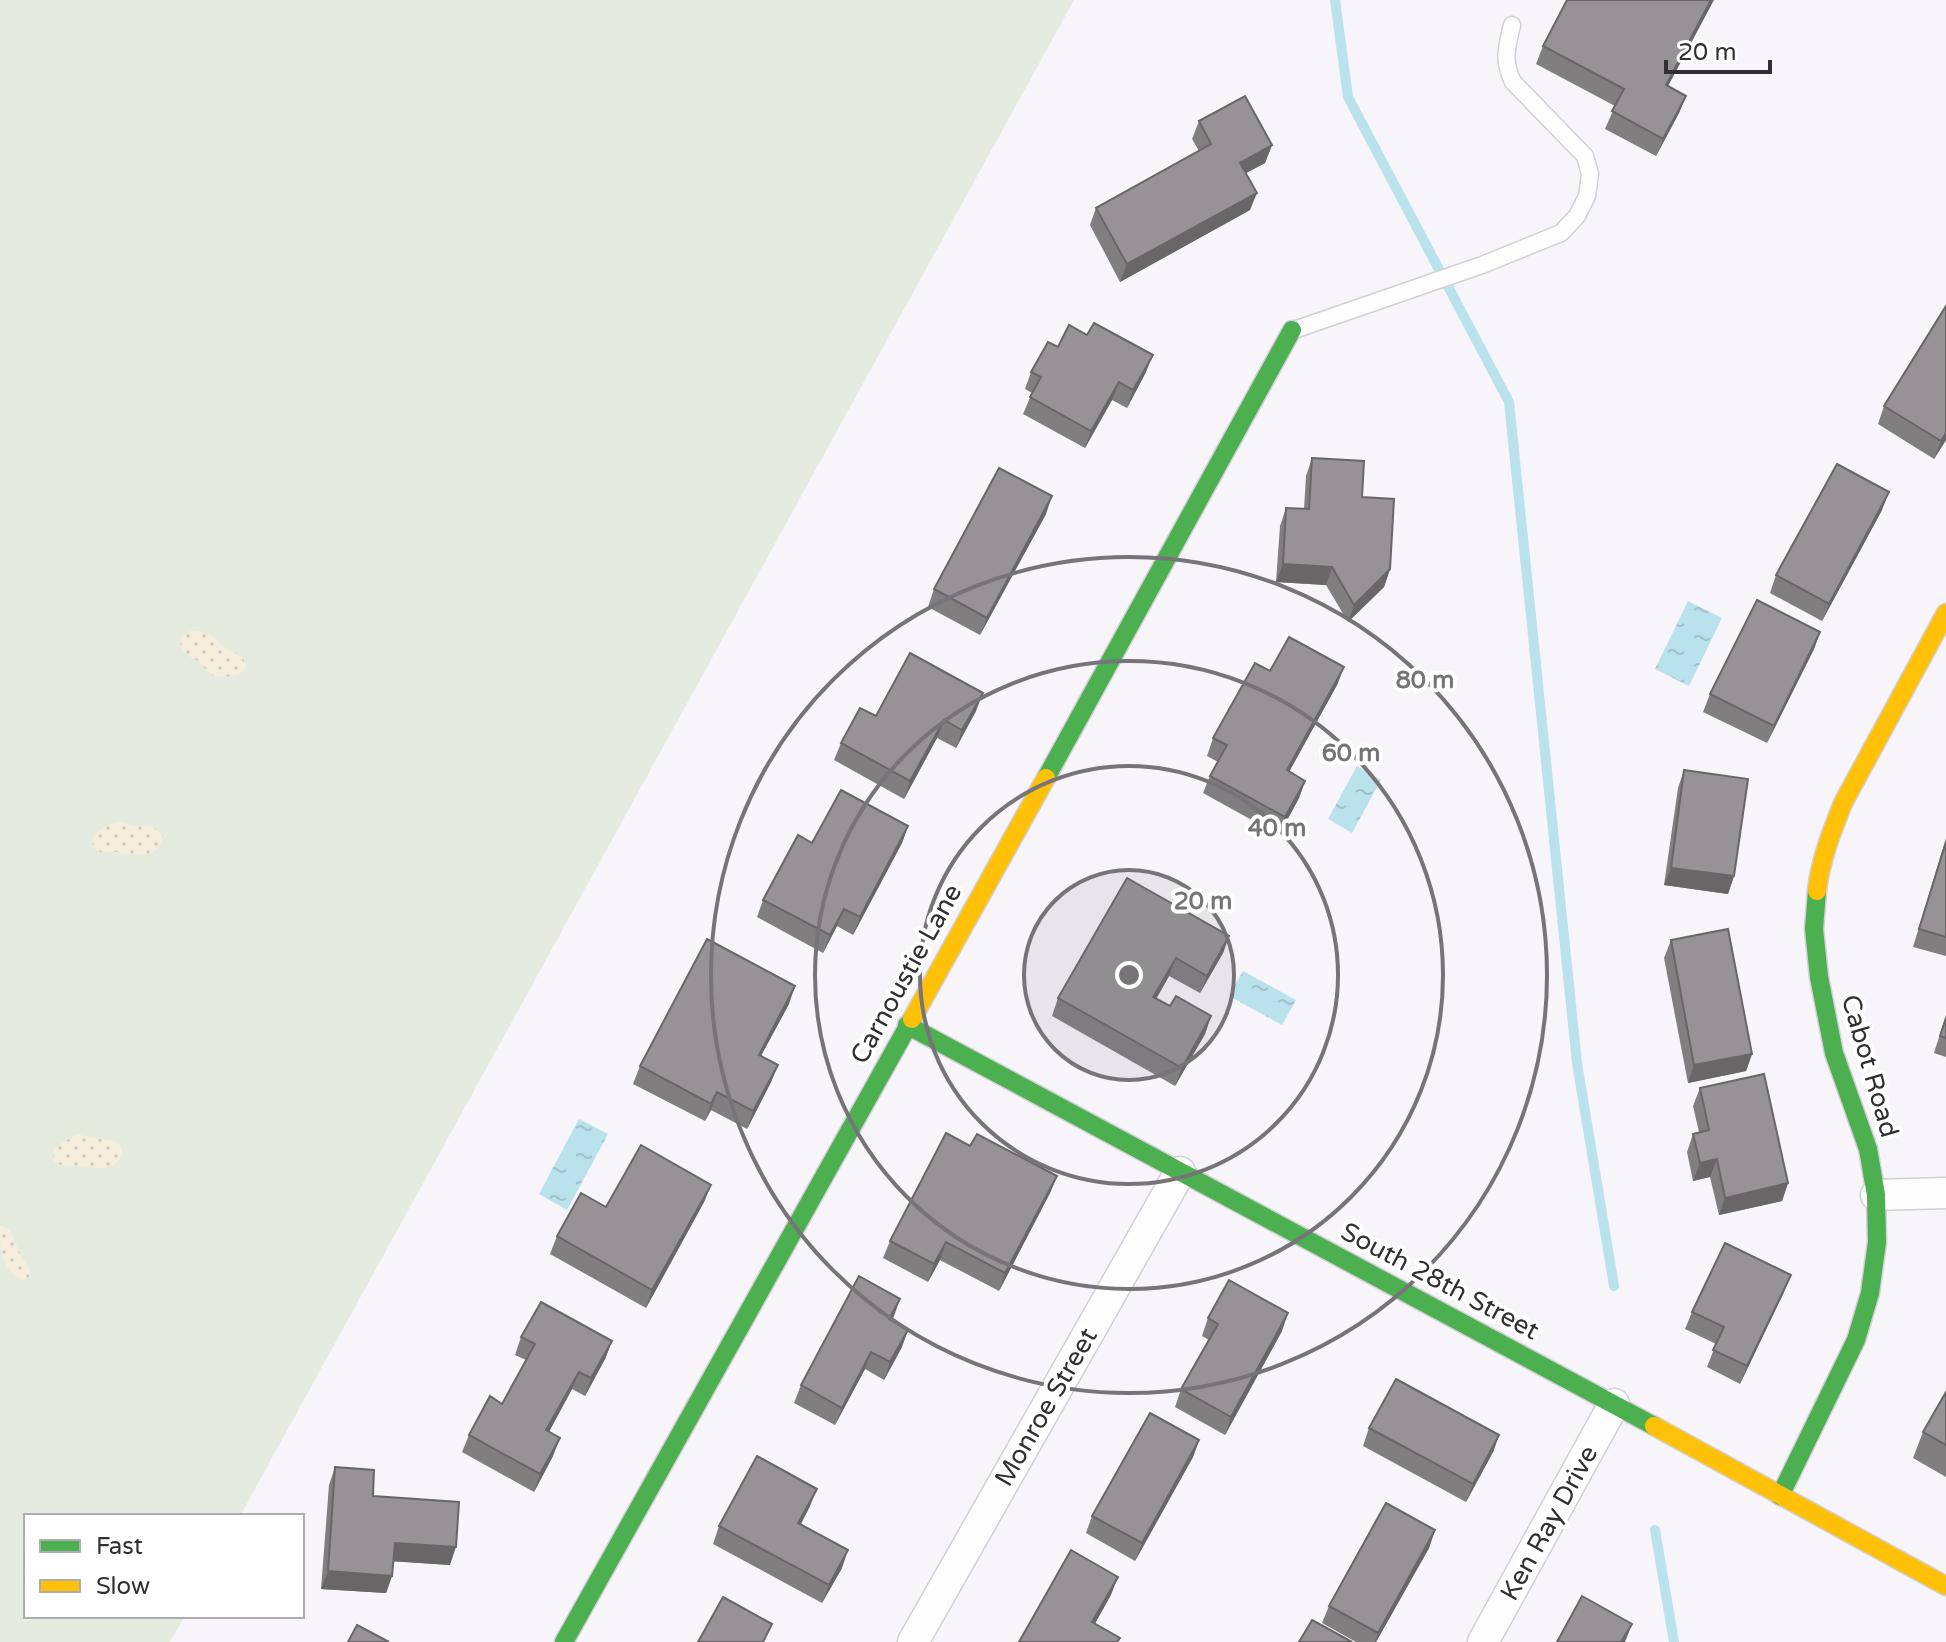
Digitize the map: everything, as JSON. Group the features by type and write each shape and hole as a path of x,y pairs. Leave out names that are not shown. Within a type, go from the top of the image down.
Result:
{"street":[{"name":"Carnoustie Lane","path":"564,1642 1072,732 1292,330"},
{"name":"Cabot Road","path":"1780,1496 1856,1340 1870,1293 1877,1242 1876,1195 1868,1149 1834,1053 1819,977 1814,929 1818,881 1843,803 1946,613"},
{"name":"South 28th Street","path":"907,1025 1614,1404 1946,1586"},
{"name":"Monroe Street","path":"913,1642 1180,1172"},
{"path":"1876,1195 1946,1193"},
{"name":"Ken Ray Drive","path":"1483,1642 1614,1404"}],"lane":[{"path":"1292,330 1482,265 1561,233 1577,216 1589,185 1590,174 1585,156 1513,82 1505,54 1512,25"}],"shaded area":[{"path":"0,0 1074,0 241,1514 24,1514 24,1618 184,1618 170,1642 0,1642"}],"sand":[{"path":"190,631 208,634 241,656 246,666 244,670 229,676 210,674 182,649 180,639"},
{"path":"118,821 155,829 163,835 161,843 152,853 146,854 96,850 93,836"},
{"path":"78,1134 116,1142 123,1149 121,1157 106,1168 63,1165 53,1160 54,1149"},
{"path":"0,1226 10,1230 28,1266 29,1277 24,1281 10,1270 3,1258"}],"water":[{"path":"1688,601 1722,618 1689,686 1655,669"},
{"path":"1357,766 1381,780 1352,833 1328,819"},
{"path":"1243,971 1296,1000 1282,1025 1229,996"},
{"path":"579,1119 608,1134 567,1210 539,1194"}],"building":[{"path":"1567,0 1711,0 1666,85 1686,96 1663,139 1612,111 1624,89 1543,46"},
{"path":"1245,96 1272,145 1240,163 1257,193 1127,264 1096,208 1211,144 1199,121"},
{"path":"1946,306 1946,433 1941,441 1884,406"},
{"path":"1094,323 1153,355 1133,390 1119,382 1091,431 1030,397 1041,377 1031,372 1048,342 1058,347 1069,325 1087,335"},
{"path":"1312,458 1364,461 1362,497 1394,499 1390,569 1354,605 1332,567 1283,564 1286,508 1309,509"},
{"path":"1837,464 1889,492 1829,604 1776,575"},
{"path":"999,468 1052,496 987,618 934,589"},
{"path":"1757,600 1820,632 1774,726 1710,694"},
{"path":"1289,637 1344,667 1287,770 1305,781 1285,817 1210,776 1227,745 1213,738 1255,663 1270,671"},
{"path":"910,653 983,693 962,730 944,720 910,781 841,743 860,708 876,716"},
{"path":"1684,770 1748,779 1734,876 1671,868"},
{"path":"841,790 908,826 860,917 844,909 830,935 763,900 798,835 812,843"},
{"path":"1946,842 1946,937 1919,929"},
{"path":"1127,878 1229,936 1207,976 1176,958 1153,997 1170,1006 1176,996 1211,1016 1182,1068 1058,998"},
{"path":"1728,929 1752,1054 1694,1065 1671,940"},
{"path":"707,939 795,986 759,1055 778,1065 753,1111 717,1092 711,1104 640,1066"},
{"path":"1946,1018 1946,1038 1940,1036"},
{"path":"1764,1074 1788,1183 1725,1198 1717,1159 1700,1163 1693,1134 1709,1130 1700,1088"},
{"path":"946,1133 970,1146 977,1134 1057,1176 1005,1273 946,1242 934,1264 890,1241"},
{"path":"641,1145 711,1185 652,1290 557,1236 581,1193 606,1207"},
{"path":"1725,1243 1791,1275 1747,1366 1713,1350 1724,1327 1692,1312"},
{"path":"859,1276 900,1299 889,1319 908,1330 890,1362 871,1352 842,1408 801,1385"},
{"path":"1229,1280 1288,1313 1231,1417 1181,1389 1218,1324 1208,1318"},
{"path":"541,1302 612,1341 591,1378 579,1372 546,1430 560,1438 540,1474 469,1435 490,1396 502,1404 535,1344 521,1337"},
{"path":"1396,1379 1499,1435 1473,1484 1369,1428"},
{"path":"1946,1392 1946,1445 1923,1432"},
{"path":"1150,1413 1199,1440 1142,1543 1092,1516"},
{"path":"757,1456 817,1489 798,1523 848,1550 829,1585 719,1526"},
{"path":"335,1467 374,1470 373,1496 459,1502 456,1547 395,1543 392,1576 328,1571"},
{"path":"1386,1503 1435,1530 1378,1633 1329,1606"},
{"path":"1071,1550 1118,1577 1092,1622 1120,1638 1117,1642 1019,1642"},
{"path":"1582,1596 1632,1624 1621,1642 1557,1642"},
{"path":"723,1597 772,1624 763,1642 698,1642"},
{"path":"1312,1620 1352,1642 1299,1642"},
{"path":"357,1625 389,1642 348,1642"}],"waterway":[{"path":"1335,0 1348,97 1509,402 1577,1063 1614,1286"},
{"path":"1655,1530 1674,1642"}],"traffic: fast":[{"path":"1046,778 1292,330"},
{"path":"1780,1496 1856,1340 1870,1293 1877,1242 1876,1195 1868,1149 1834,1053 1819,977 1814,929 1817,891"},
{"path":"564,1642 912,1019"},
{"path":"907,1025 1654,1426"}],"traffic: slow":[{"path":"1817,891 1824,857 1843,803 1946,613"},
{"path":"912,1019 1046,778"},
{"path":"1654,1426 1946,1586"}]}
